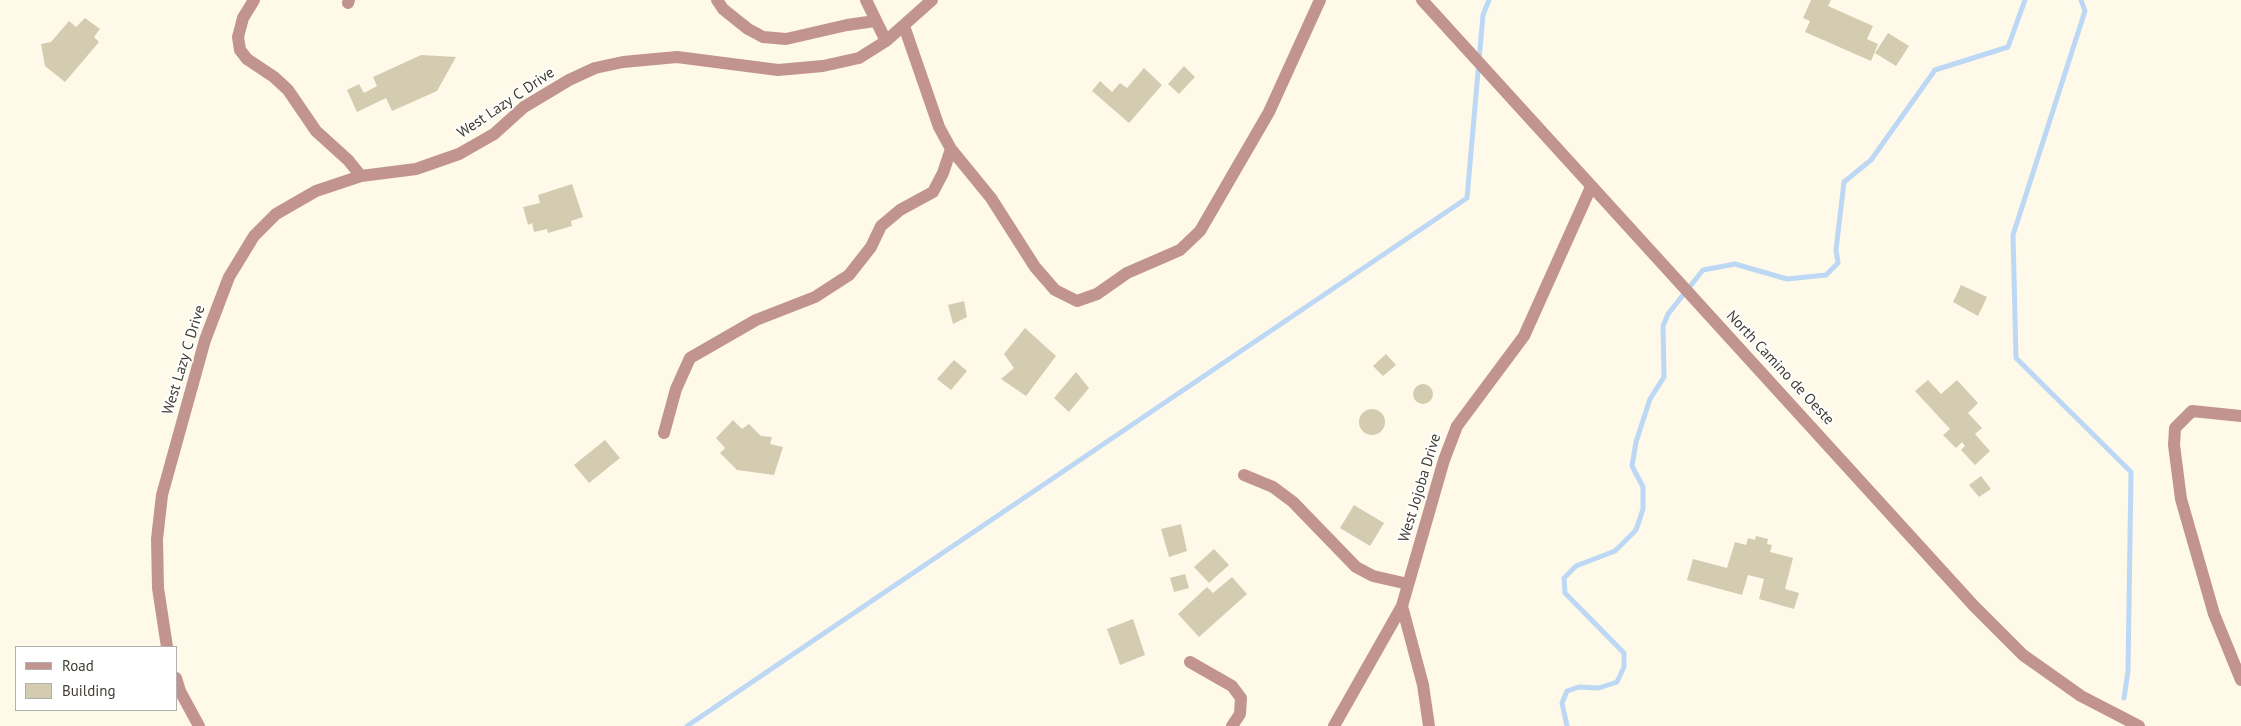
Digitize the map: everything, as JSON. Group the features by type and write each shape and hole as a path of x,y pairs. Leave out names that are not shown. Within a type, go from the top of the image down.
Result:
{"street":[{"path":"254,0 244,18 238,37 240,50 246,59 274,77 288,90 316,131 348,160 361,176"},
{"path":"717,0 723,9 748,29 763,36 786,40 875,21"},
{"path":"866,0 886,42"},
{"name":"West Lazy C Drive","path":"167,646 158,588 157,539 162,495 204,340 229,277 254,236 276,214 316,191 361,176 416,169 459,154 494,134 524,107 569,80 595,68 622,62 677,57 778,70 823,66 859,58 886,42 932,0"},
{"path":"904,26 939,127 951,149 991,198 1035,267 1055,290 1077,301 1098,294 1126,273 1180,250 1200,231 1269,112 1320,0"},
{"name":"North Camino de Oeste","path":"1422,0 1974,606 2023,655 2081,696 2139,726"},
{"path":"664,433 676,389 690,358 756,320 815,297 849,276 871,247 881,226 900,210 933,192 943,173 951,149"},
{"name":"West Jojoba Drive","path":"1334,726 1402,606 1444,460 1457,426 1524,336 1592,187"},
{"path":"2241,416 2192,411 2176,428 2174,445 2182,499 2208,595 2241,680"},
{"path":"1244,475 1273,487 1293,502 1356,567 1373,576 1408,584"},
{"path":"1402,606 1423,685 1429,726"},
{"path":"1190,662 1232,686 1241,698 1240,714 1232,726"},
{"path":"178,684 199,726"}],"building":[{"path":"1811,0 1831,0 1828,6 1873,26 1867,39 1878,44 1871,61 1805,32 1810,21 1803,18"},
{"path":"85,18 100,29 94,37 99,42 65,82 45,66 41,44 51,42 69,21 76,27"},
{"path":"1888,33 1909,46 1896,66 1875,53"},
{"path":"421,55 456,57 437,91 392,111 386,98 357,112 347,90 359,84 364,93 377,86 373,77"},
{"path":"1184,66 1195,77 1179,94 1168,84"},
{"path":"1144,68 1162,85 1129,123 1092,91 1100,81 1112,92 1120,83 1127,88"},
{"path":"572,184 583,217 571,221 572,226 548,233 547,229 534,232 532,223 528,225 523,207 540,203 538,195"},
{"path":"1961,285 1987,297 1978,316 1953,302"},
{"path":"964,301 967,317 953,324 948,305"},
{"path":"1025,328 1056,356 1026,396 1001,379 1014,368 1004,354"},
{"path":"1386,354 1396,365 1383,376 1373,366"},
{"path":"954,360 967,371 951,390 937,379"},
{"path":"1076,372 1089,388 1069,412 1054,398"},
{"path":"1928,380 1941,394 1957,380 1978,403 1968,413 1982,428 1975,434 1990,451 1975,465 1961,450 1965,446 1962,442 1956,448 1943,435 1950,429 1915,391"},
{"path":"1423,384 1430,387 1433,394 1430,401 1423,404 1416,401 1413,394 1416,387"},
{"path":"1372,409 1381,413 1385,422 1381,431 1372,435 1363,431 1359,422 1363,413"},
{"path":"733,420 742,429 749,424 761,436 772,437 770,444 783,447 774,475 737,470 720,453 725,448 716,438"},
{"path":"605,440 620,458 589,483 574,465"},
{"path":"1981,476 1991,489 1979,497 1969,485"},
{"path":"1354,505 1384,523 1370,546 1340,528"},
{"path":"1181,524 1187,551 1169,557 1161,529"},
{"path":"1756,536 1768,539 1767,544 1772,545 1770,552 1793,558 1785,589 1799,593 1794,609 1759,599 1764,579 1748,575 1742,595 1687,580 1693,559 1727,568 1735,542 1746,545 1748,538 1755,540"},
{"path":"1214,549 1229,565 1209,583 1194,567"},
{"path":"1185,574 1189,588 1174,592 1170,578"},
{"path":"1232,577 1247,594 1199,637 1178,614 1207,587 1213,593"},
{"path":"1133,619 1145,655 1120,665 1107,629"}],"waterway":[{"path":"687,726 1467,198 1483,15 1489,0"},
{"path":"1567,726 1562,703 1567,691 1579,687 1599,688 1617,682 1624,667 1624,653 1565,593 1564,578 1576,566 1615,551 1636,530 1643,509 1643,487 1632,466 1636,442 1650,399 1664,377 1663,326 1668,314 1703,270 1735,264 1787,279 1826,275 1838,263 1836,250 1844,182 1871,160 1935,70 2008,47 2025,0"},
{"path":"2081,0 2085,11 2013,235 2016,358 2131,472 2128,671 2124,698"}]}
